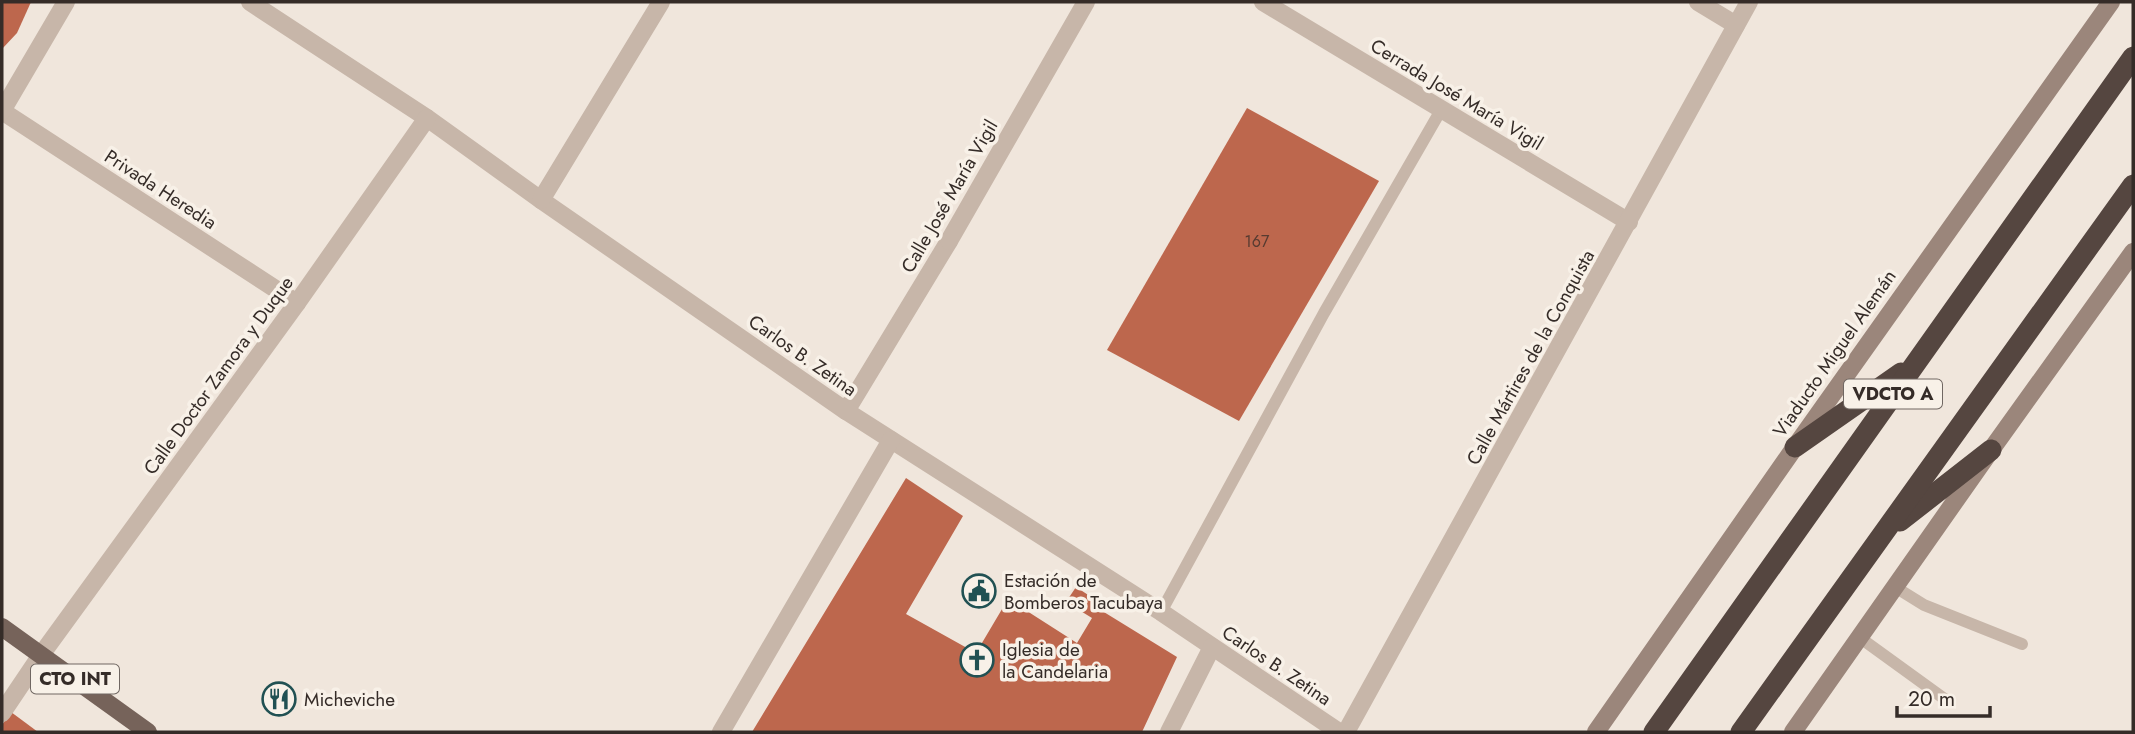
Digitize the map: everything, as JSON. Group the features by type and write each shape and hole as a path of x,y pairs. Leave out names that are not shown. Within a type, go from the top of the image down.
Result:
{"highway":[{"name":"VDCTO A","path":"1654,732 2133,57"},
{"name":"VDCTO A","path":"1741,732 2133,185"},
{"path":"1795,447 1914,364"},
{"path":"1879,538 1991,450"}],"main road":[{"name":"Viaducto Miguel Alemán","path":"1596,732 2111,2"},
{"path":"1793,732 2133,252"},
{"name":"CTO INT","path":"2,627 148,732"}],"street":[{"path":"2,111 66,2"},
{"name":"Carlos B. Zetina","path":"250,2 427,118 846,411 1161,612 1339,732"},
{"path":"541,200 661,2"},
{"name":"Calle José María Vigil","path":"846,411 949,241 1086,2"},
{"name":"Cerrada José María Vigil","path":"1263,2 1629,222"},
{"path":"1698,2 1736,25"},
{"name":"Calle Mártires de la Conquista","path":"1346,732 1749,2"},
{"name":"Privada Heredia","path":"2,111 297,303"},
{"name":"Calle Doctor Zamora y Duque","path":"2,713 427,118"},
{"path":"721,732 891,440"},
{"path":"1169,732 1212,647"}],"lane":[{"path":"1161,612 1324,313 1441,110"},
{"path":"1895,587 1924,605 2022,644"},
{"path":"1859,637 1945,700"}],"building":[{"path":"2,2 31,2 17,33 2,49"},
{"path":"1247,108 1379,181 1239,421 1107,350"},
{"path":"906,478 963,516 906,614 976,653 1008,599 1077,643 1092,618 1066,602 1076,587 1102,604 1099,609 1177,657 1142,732 752,732"},
{"path":"11,712 38,732 2,732 2,725"}],"place":[{"name":"Estación de Bomberos Tacubaya","path":"979,591"},
{"name":"Iglesia de la Candelaria","path":"977,660"},
{"name":"Micheviche","path":"279,699"}]}
